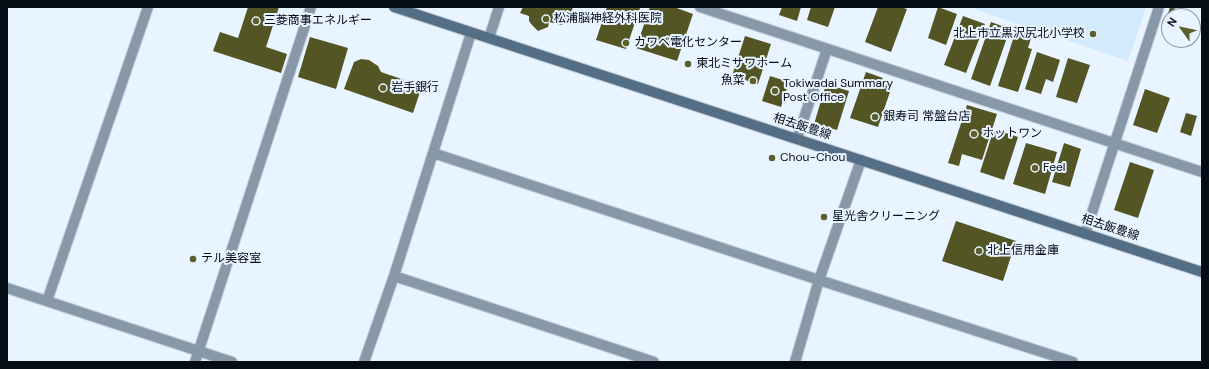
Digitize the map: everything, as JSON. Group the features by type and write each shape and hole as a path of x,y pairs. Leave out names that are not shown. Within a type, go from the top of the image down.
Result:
{"main road":[{"name":"相去飯豊線","path":"394,7 1202,272"}],"street":[{"path":"47,301 148,7"},
{"path":"195,362 311,7"},
{"path":"489,38 499,7"},
{"path":"700,7 1202,172"},
{"path":"1085,234 1159,7"},
{"path":"364,362 394,276 471,33"},
{"path":"797,139 827,49"},
{"path":"433,153 1073,362"},
{"path":"795,362 819,280 861,160"},
{"path":"394,276 654,362"},
{"path":"7,288 232,362"}],"shaded area":[{"name":"北上市立黒沢尻北小学校","path":"969,7 1146,7 1128,61"}],"building":[{"path":"248,7 279,7 266,47 287,54 281,73 213,51 220,32 238,38"},
{"name":"松浦脳神経外科医院","path":"523,7 573,7 569,20 564,19 562,25 549,22 548,27 538,31 529,21 529,16 520,13"},
{"path":"607,7 640,8 626,49 596,40"},
{"path":"650,7 674,7 693,14 677,61 636,48"},
{"path":"782,7 801,7 797,21 779,15"},
{"path":"811,7 835,7 828,27 807,20"},
{"path":"878,7 900,7 907,9 891,52 865,42"},
{"path":"938,7 957,14 946,45 928,38"},
{"path":"963,16 985,24 966,73 944,65"},
{"path":"991,22 1010,29 990,86 971,79"},
{"path":"1016,30 1032,35 1028,48 1032,49 1018,92 998,86"},
{"path":"745,36 771,44 758,84 732,76"},
{"path":"310,37 348,48 336,89 298,77"},
{"path":"1037,52 1060,60 1053,82 1046,79 1041,94 1025,89"},
{"path":"1068,58 1090,65 1077,103 1056,97"},
{"name":"岩手銀行","path":"361,59 369,60 378,66 381,72 422,86 413,113 344,89 354,62"},
{"path":"866,72 883,78 881,82 892,86 878,127 850,118"},
{"path":"770,76 789,82 781,107 762,101"},
{"path":"826,84 849,91 837,130 814,124"},
{"path":"1145,89 1170,98 1157,133 1133,125"},
{"name":"ホットワン","path":"967,105 997,114 982,160 962,154 959,166 948,163"},
{"path":"1186,113 1197,116 1191,136 1180,132"},
{"path":"994,129 1018,137 1004,180 980,172"},
{"name":"Feel","path":"1026,143 1057,152 1045,194 1013,184"},
{"path":"1064,143 1081,149 1070,187 1052,182"},
{"path":"1130,162 1154,170 1138,218 1114,210"},
{"name":"北上信用金庫","path":"956,221 1016,241 1003,281 942,261"}],"place":[{"name":"松浦脳神経外科医院","path":"546,19"},
{"name":"三菱商事エネルギー","path":"256,21"},
{"name":"北上市立黒沢尻北小学校","path":"1093,34"},
{"name":"カワベ電化センター","path":"626,43"},
{"name":"東北ミサワホーム","path":"688,64"},
{"name":"魚菜","path":"753,81"},
{"name":"岩手銀行","path":"383,88"},
{"name":"Tokiwadai Summary Post Office","path":"775,91"},
{"name":"銀寿司 常盤台店","path":"875,117"},
{"name":"ホットワン","path":"974,134"},
{"name":"Chou-Chou","path":"772,158"},
{"name":"Feel","path":"1035,168"},
{"name":"星光舎クリーニング","path":"824,217"},
{"name":"北上信用金庫","path":"979,251"},
{"name":"テル美容室","path":"193,259"}]}
